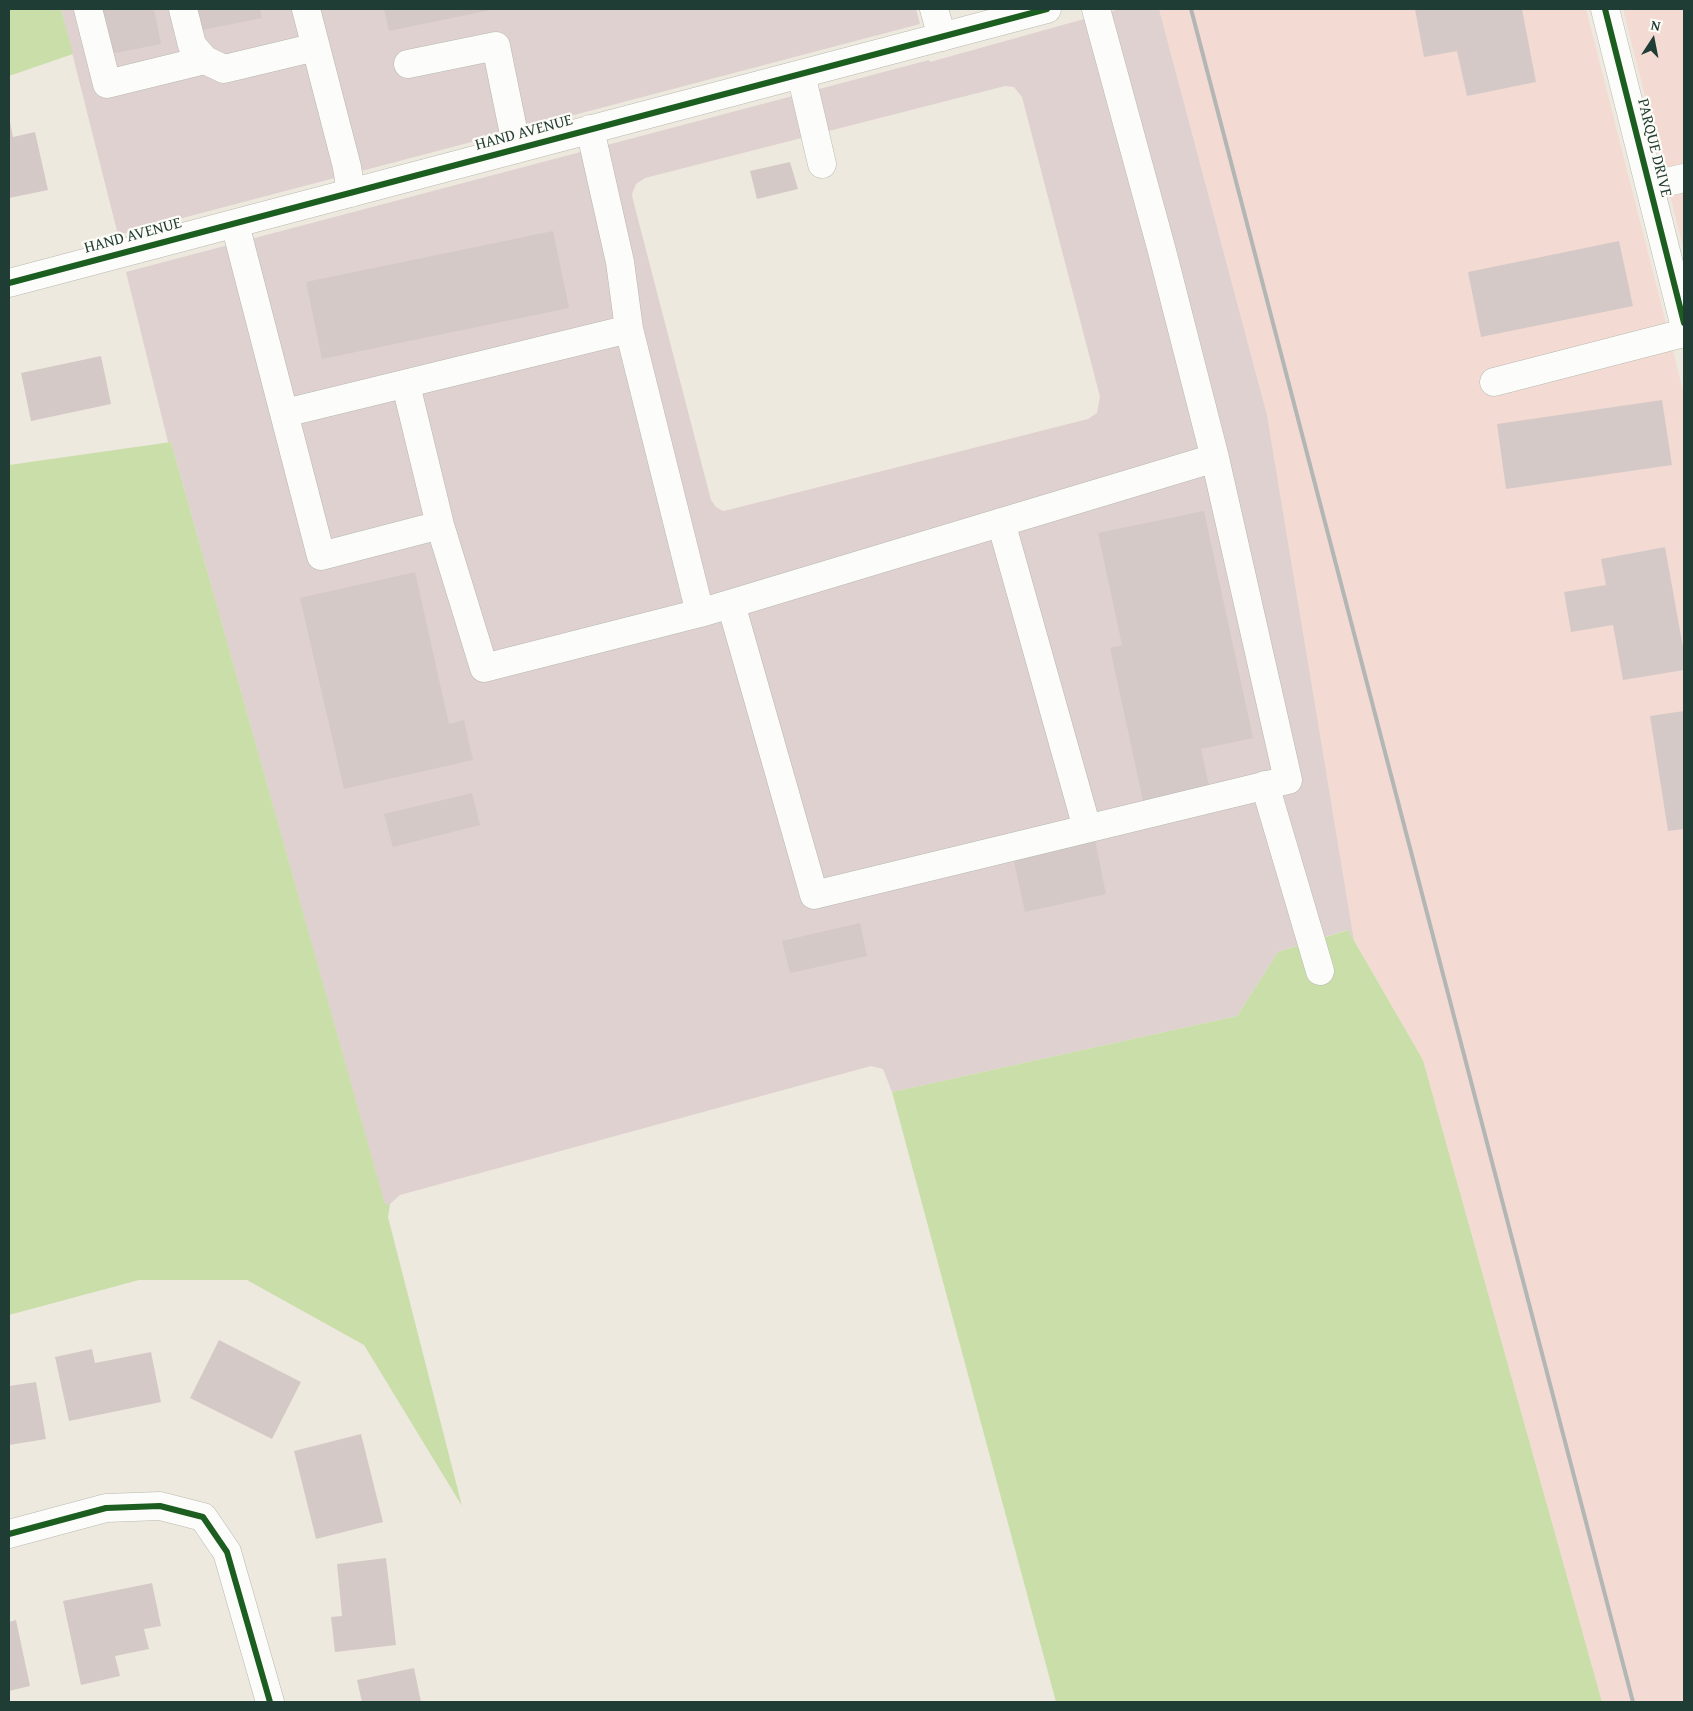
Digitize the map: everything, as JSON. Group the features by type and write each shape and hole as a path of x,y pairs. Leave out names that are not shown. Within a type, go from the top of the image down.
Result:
{"street":[{"path":"88,9 107,84 205,60"},
{"path":"183,9 192,45 205,60 224,68 316,47"},
{"path":"306,9 347,167 351,193"},
{"path":"934,9 942,37"},
{"name":"HAND AVENUE","path":"9,283 1047,9"},
{"path":"731,604 814,894 1288,780 1215,458 1162,251 1096,9"},
{"name":"PARQUE DRIVE","path":"1605,9 1683,318"},
{"path":"408,64 496,46 517,149"},
{"path":"801,74 822,164"},
{"path":"590,130 620,262 630,329 700,613"},
{"path":"1650,186 1684,178"},
{"path":"235,224 321,556 440,525"},
{"path":"1494,382 1683,318"},
{"path":"285,414 630,329"},
{"path":"406,385 440,525 484,668 700,613 1215,458"},
{"path":"1001,522 1087,828"},
{"path":"1265,785 1320,971"},
{"path":"9,1534 106,1508 160,1506 203,1517 227,1552 270,1702"}],"shaded area":[{"path":"61,9 916,9 920,24 118,235"},
{"path":"1120,9 1159,9 1267,415 1354,940 1347,930 1278,952 1237,1016 892,1092 883,1069 871,1066 400,1195 390,1204 385,1205 171,442 168,442 126,272 929,60 930,62","holes":["1005,86 1014,87 1022,97 1100,397 1097,413 1088,419 728,510 723,511 716,507 711,500 633,200 632,194 636,184 645,178"]},
{"path":"1159,9 1586,9 1684,394 1684,1702 1602,1702 1423,1060 1354,940 1267,415"},
{"path":"1623,9 1684,9 1684,251"}],"green space":[{"path":"9,9 61,9 73,54 9,76"},
{"path":"171,442 385,1204 390,1204 388,1217 462,1506 364,1345 247,1280 139,1280 9,1315 9,465"},
{"path":"1348,930 1423,1060 1602,1702 1056,1702 892,1092 1237,1016 1278,952"}],"building":[{"path":"90,9 154,9 161,44 100,56"},
{"path":"198,9 260,9 262,18 202,30"},
{"path":"384,9 490,9 490,10 389,31"},
{"path":"1415,9 1522,9 1536,82 1467,96 1457,51 1424,57"},
{"path":"10,122 13,137 35,132 48,190 9,198"},
{"path":"790,162 798,189 757,199 750,171"},
{"path":"553,231 569,308 322,359 306,282"},
{"path":"1619,241 1633,306 1481,337 1468,272"},
{"path":"101,356 111,404 31,421 21,373"},
{"path":"1662,400 1672,465 1506,489 1497,424"},
{"path":"1204,511 1253,738 1201,749 1210,791 1144,805 1110,648 1122,645 1098,533"},
{"path":"1665,547 1684,653 1684,670 1623,680 1613,625 1571,632 1564,592 1606,585 1601,559"},
{"path":"415,572 449,724 464,720 473,760 344,789 300,598"},
{"path":"1684,711 1684,829 1668,831 1650,716"},
{"path":"472,793 480,825 393,847 384,814"},
{"path":"1095,840 1106,894 1025,912 1013,857"},
{"path":"860,923 867,956 790,973 782,941"},
{"path":"219,1340 301,1382 272,1439 190,1398"},
{"path":"92,1349 95,1363 151,1352 161,1402 69,1421 55,1357"},
{"path":"36,1382 46,1439 9,1445 9,1386"},
{"path":"361,1434 383,1522 316,1539 294,1451"},
{"path":"386,1558 396,1645 335,1652 331,1617 342,1616 337,1564"},
{"path":"152,1583 161,1626 144,1629 149,1649 115,1656 120,1676 81,1685 63,1601"},
{"path":"16,1620 30,1686 9,1691 9,1622"},
{"path":"414,1668 421,1702 362,1702 357,1680"}],"railway":[{"path":"1191,9 1633,1702"}],"cycle path":[{"path":"9,283 1047,9"},
{"path":"1605,9 1684,323"},
{"path":"9,1534 106,1508 160,1506 203,1517 227,1552 270,1702"}]}
